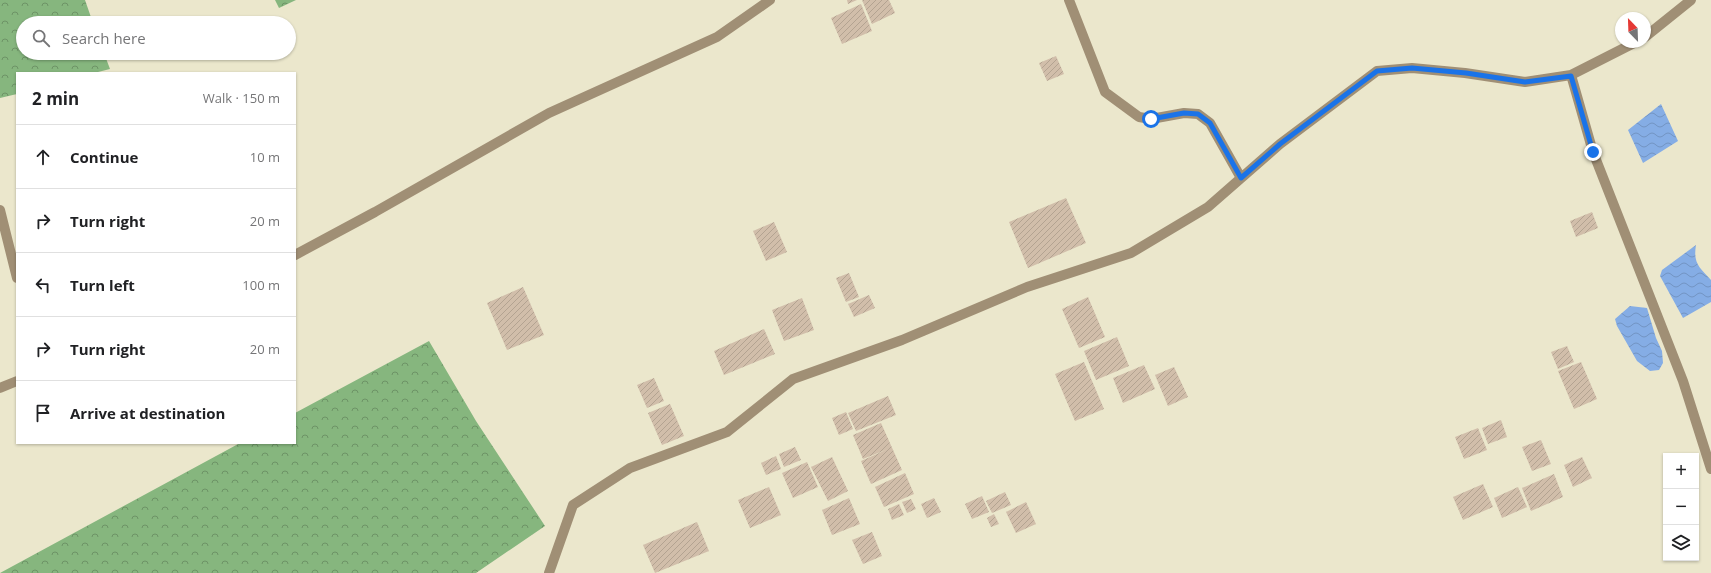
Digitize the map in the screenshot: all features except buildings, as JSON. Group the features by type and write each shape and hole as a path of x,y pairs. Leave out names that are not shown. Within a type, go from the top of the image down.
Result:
{"street":[{"path":"296,255 549,113 717,37 770,0"},
{"path":"1069,0 1105,92 1139,117 1151,119 1184,113 1198,114 1210,123 1241,178"},
{"path":"1651,32 1691,0"},
{"path":"548,573 573,505 630,468 727,432 793,379 902,340 1027,286 1131,254 1208,207 1280,144 1377,71 1412,68 1466,73 1525,82 1571,76 1625,48"},
{"path":"1571,76 1593,152 1683,381 1711,469"},
{"path":"0,210 2,213 16,274"},
{"path":"0,388 16,381"}],"green space":[{"path":"0,0 85,0 91,16 16,16 16,60 107,60 110,69 98,72 16,72 16,94 0,98"},
{"path":"275,0 296,0 279,8"},
{"path":"429,341 476,421 545,526 476,573 0,573 238,444 296,444 296,412"}],"water":[{"path":"1661,104 1678,141 1643,163 1628,130"},
{"path":"1696,245 1696,261 1703,272 1711,280 1711,302 1683,318 1660,276 1662,270"},
{"path":"1630,306 1647,308 1656,338 1662,351 1663,363 1659,370 1650,371 1637,361 1617,326 1615,319"}],"route":[{"path":"1151,119 1184,113 1198,114 1210,123 1241,178 1280,144 1354,90 1377,71 1412,68 1466,73 1525,82 1571,76 1593,152"}]}
